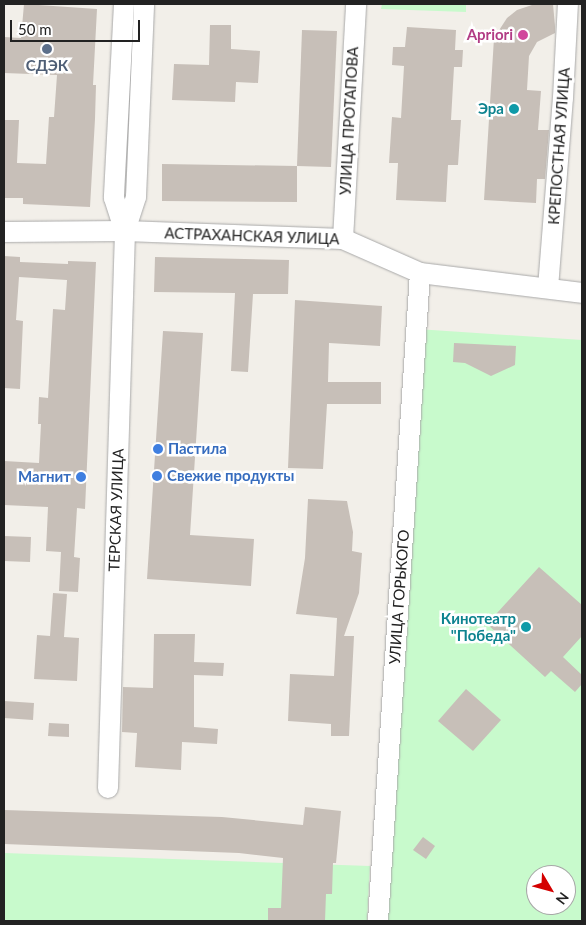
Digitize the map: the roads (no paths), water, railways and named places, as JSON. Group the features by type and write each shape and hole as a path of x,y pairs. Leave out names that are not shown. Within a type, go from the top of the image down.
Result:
{"street":[{"name":"ТЕРСКАЯ УЛИЦА","path":"124,4 114,198 125,231"},
{"name":"ТЕРСКАЯ УЛИЦА","path":"108,788 125,231 136,197 144,4"},
{"name":"УЛИЦА ПРОТАПОВА","path":"343,239 356,4"},
{"name":"КРЕПОСТНАЯ УЛИЦА","path":"548,288 568,4"},
{"name":"АСТРАХАНСКАЯ УЛИЦА","path":"4,232 125,231 343,239 420,273 582,293"},
{"name":"УЛИЦА ГОРЬКОГО","path":"378,921 420,273"}],"place":[{"name":"Apriori","path":"523,35"},
{"name":"СДЭК","path":"47,49"},
{"name":"Эра","path":"514,109"},
{"name":"Пастила","path":"158,449"},
{"name":"Свежие продукты","path":"157,476"},
{"name":"Магнит","path":"81,477"},
{"name":"Кинотеатр \"Победа\"","path":"526,627"}]}
